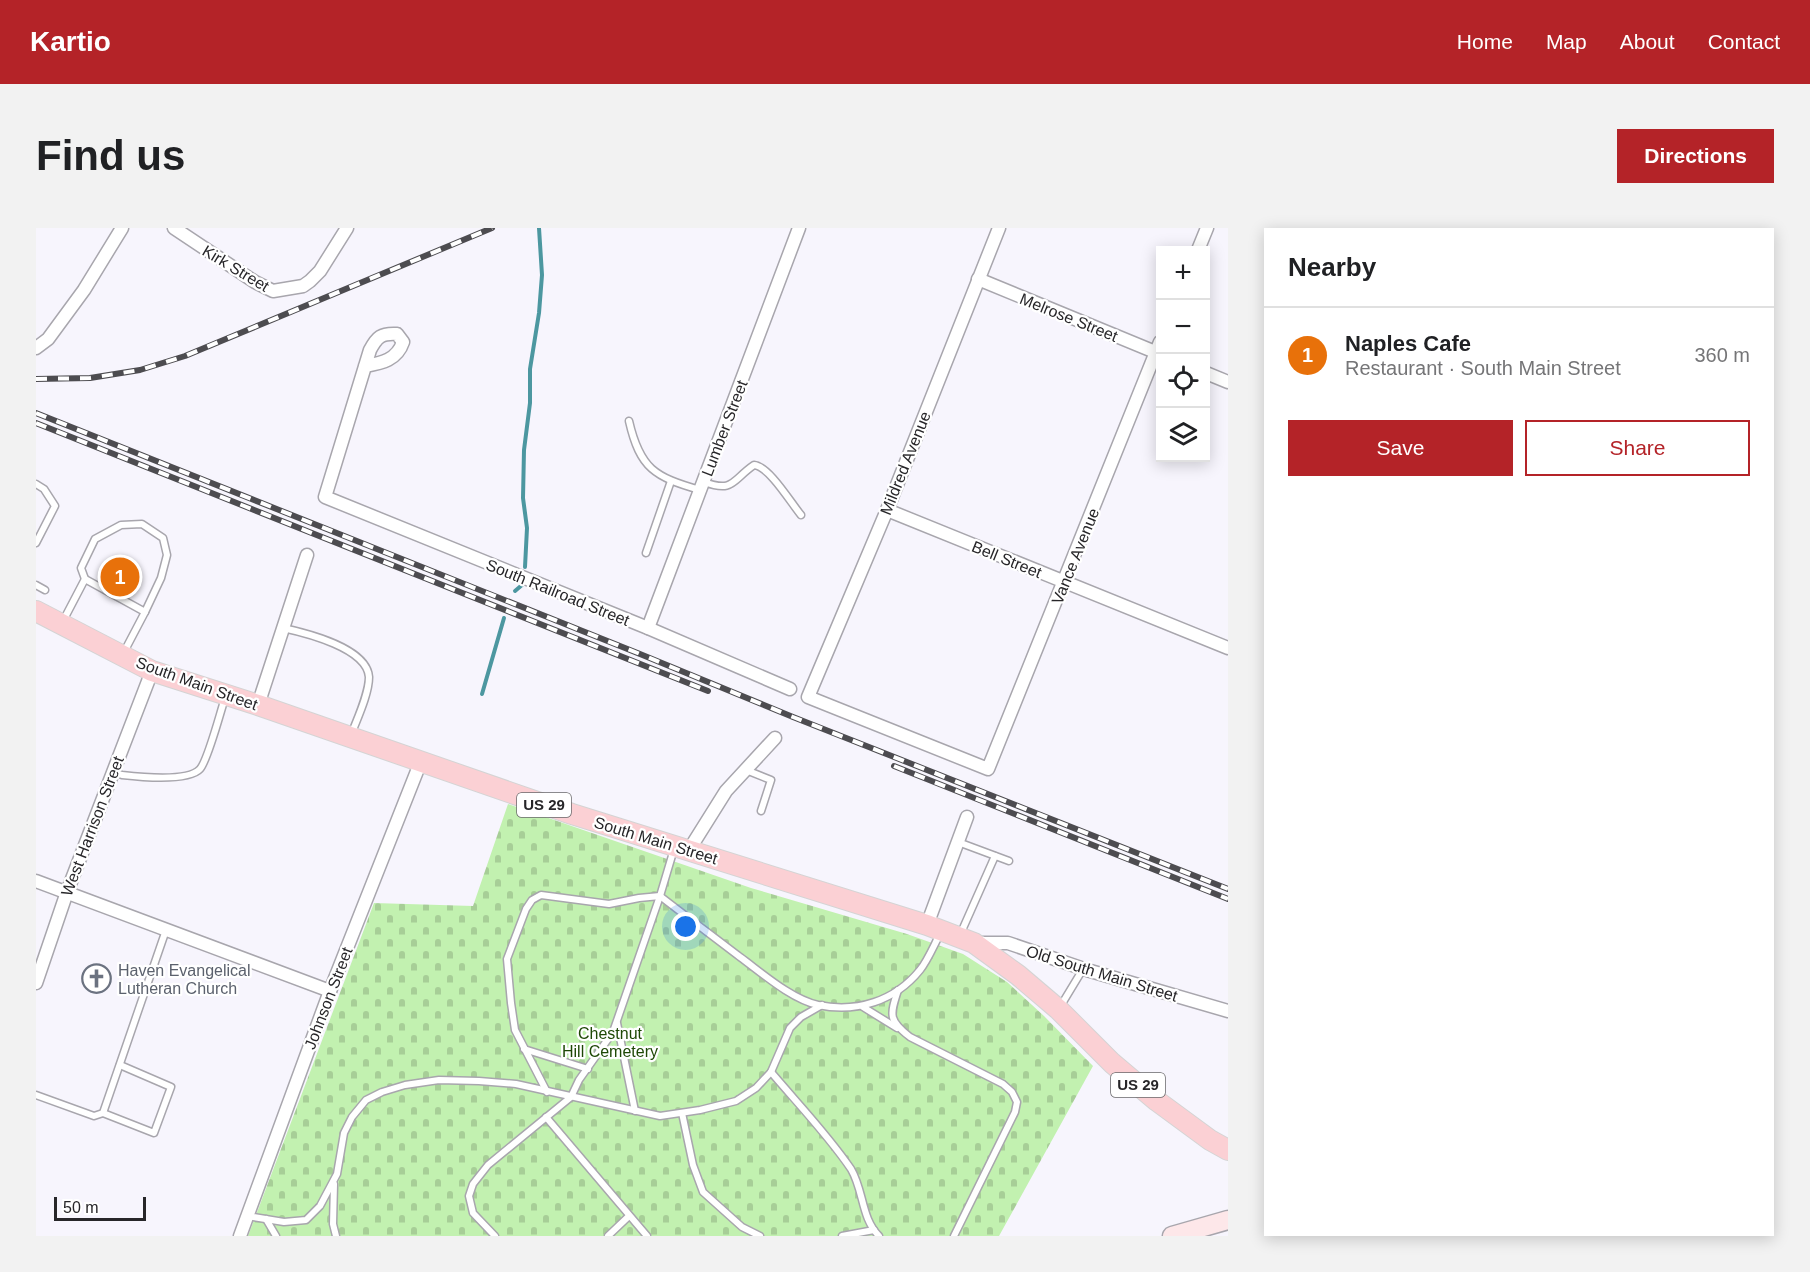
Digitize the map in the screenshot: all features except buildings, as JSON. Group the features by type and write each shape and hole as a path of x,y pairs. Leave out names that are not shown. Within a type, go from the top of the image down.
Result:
{"main road":[{"name":"South Main Street","path":"36,611 152,671 258,705 572,814 950,934 1032,986 1059,1009 1112,1063 1157,1101 1210,1140 1228,1150"}],"street":[{"path":"36,348 48,339 84,290 122,228"},
{"name":"Kirk Street","path":"174,228 255,282 273,291 303,286 320,271 347,228"},
{"name":"Lumber Street","path":"648,628 799,228"},
{"name":"Mildred Avenue","path":"988,769 808,697 999,228"},
{"path":"1200,246 1207,228"},
{"name":"Melrose Street","path":"978,279 1156,349"},
{"name":"Vance Avenue","path":"988,769 1157,354"},
{"name":"South Railroad Street","path":"366,363 326,497 648,628 790,689"},
{"path":"1210,375 1228,382"},
{"name":"Bell Street","path":"886,510 1228,648"},
{"path":"258,705 307,555"},
{"name":"West Harrison Street","path":"36,983 67,892 152,671"},
{"path":"682,848 726,791 775,738"},
{"name":"Johnson Street","path":"240,1236 330,992 421,761"},
{"path":"950,934 958,842 968,817"},
{"path":"36,881 330,992"},
{"name":"Old South Main Street","path":"950,934 1008,944 1083,969 1228,1011"},
{"path":"1172,1236 1228,1220"}],"lane":[{"path":"630,421 634,443 643,460 654,471 671,481 702,486 728,486 754,465 760,465 801,515"},
{"path":"646,553 671,481"},
{"path":"36,484 44,489 55,506 36,543"},
{"path":"122,656 145,612 161,578 167,555 163,538 142,524 121,525 95,539 81,568 85,579 145,612"},
{"path":"62,624 85,579"},
{"path":"36,585 45,590"},
{"path":"283,628 308,633 342,648 360,659 366,667 369,677 365,696 351,737"},
{"path":"113,772 122,775 184,777 199,770 205,760 226,695"},
{"path":"746,770 771,780 760,811"},
{"path":"958,842 1009,861"},
{"path":"495,1236 473,1213 469,1196 473,1184 488,1165 571,1097 579,1080 613,1032 660,896 682,848"},
{"path":"547,1092 515,1030 507,959 526,909 532,900 541,895 609,904 660,896 769,979 795,995 816,1005 839,1008 863,1007 888,998 921,969 950,934 995,856"},
{"path":"103,1113 166,930"},
{"path":"1059,1009 1083,969"},
{"path":"899,990 892,1008 892,1020 900,1030"},
{"path":"247,1216 284,1222 306,1220 320,1206 337,1174 344,1134 352,1117 366,1101 382,1092 405,1085 439,1080 479,1081 516,1084 660,1116 700,1110 736,1101 756,1089 771,1072 790,1028 801,1017 822,1005"},
{"path":"863,1007 910,1037 1003,1084 1012,1092 1017,1102 1015,1112 954,1236"},
{"path":"617,1023 635,1112"},
{"path":"524,1049 588,1069"},
{"path":"36,1095 94,1116 103,1113 154,1134 171,1087 120,1065"},
{"path":"771,1072 852,1171 860,1188 869,1223 879,1236"},
{"path":"682,1113 693,1165 703,1191 742,1227 760,1236"},
{"path":"546,1118 646,1236"},
{"path":"334,1180 333,1224 336,1236"},
{"path":"608,1236 629,1216"},
{"path":"266,1219 276,1236"},
{"path":"842,1236 874,1230"}],"green space":[{"name":"Chestnut Hill Cemetery","path":"508,804 751,888 907,934 963,954 1007,982 1093,1066 999,1236 248,1236 374,903 473,906"}],"waterway":[{"path":"525,567 527,528 523,498 524,450 530,403 530,369 539,313 542,275 539,228"},
{"path":"515,591 522,585"},
{"path":"482,694 504,618"}],"railway":[{"path":"36,379 90,378 140,370 185,356 492,228"},
{"path":"36,413 1228,889"},
{"path":"36,423 708,691"},
{"path":"894,766 1228,899"}],"place":[{"name":"Naples Cafe","path":"120,577"},
{"name":"Haven Evangelical Lutheran Church","path":"97,979"}]}
